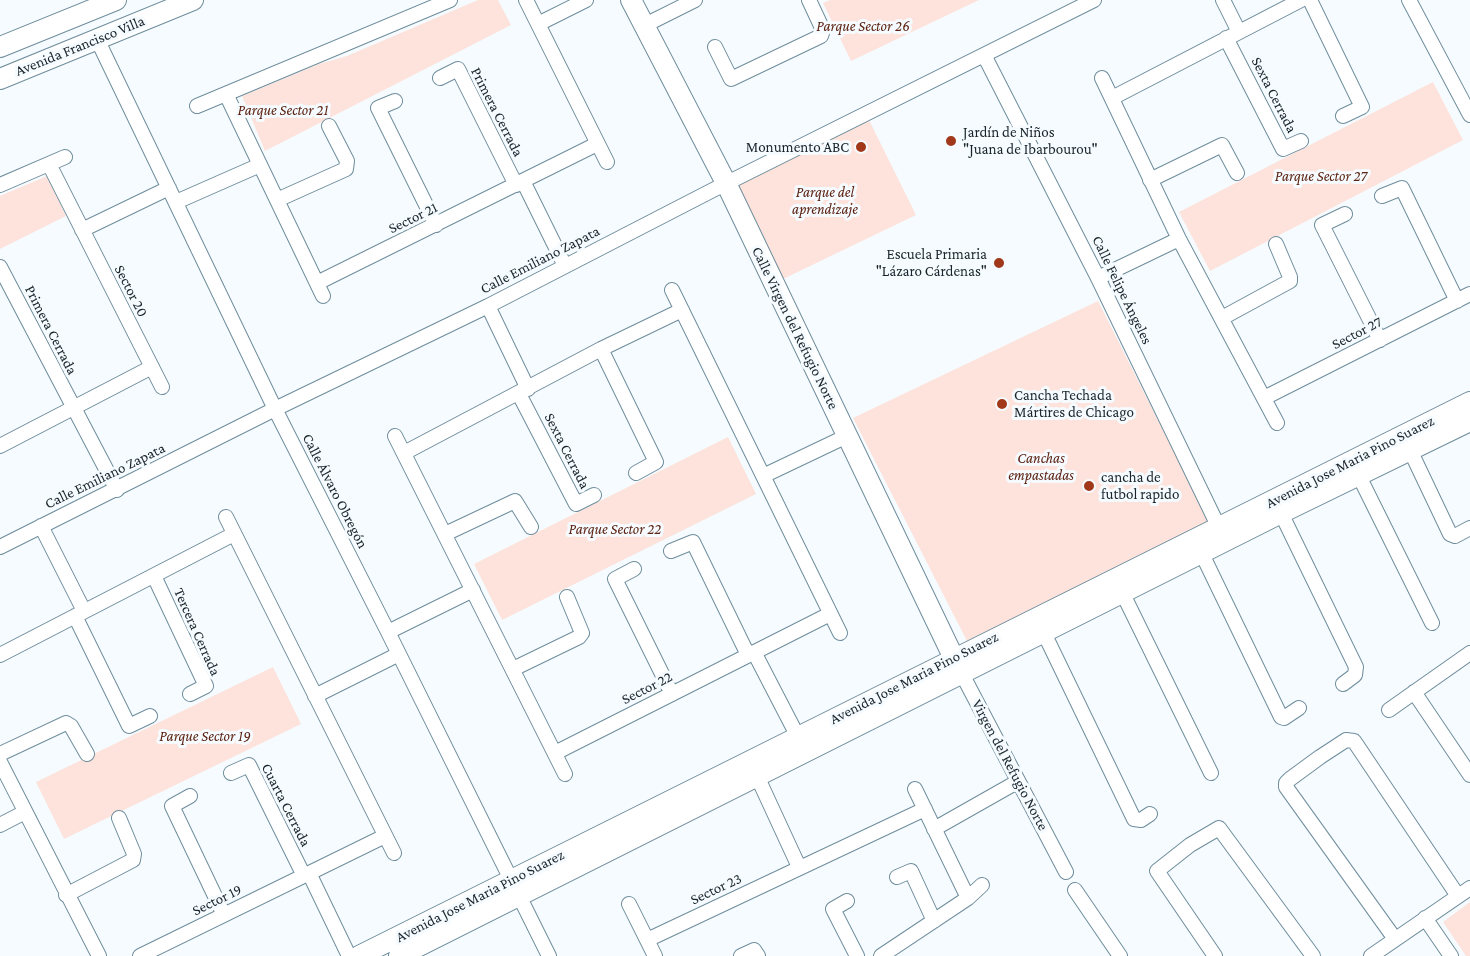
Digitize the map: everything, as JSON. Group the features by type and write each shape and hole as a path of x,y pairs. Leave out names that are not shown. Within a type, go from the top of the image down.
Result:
{"street":[{"name":"Avenida Francisco Villa","path":"0,47 91,5 116,0"},
{"name":"Avenida Francisco Villa","path":"0,79 193,0"},
{"path":"197,106 428,4 450,0"},
{"path":"526,0 607,162"},
{"path":"538,24 586,0"},
{"name":"Calle Virgen del Refugio Norte","path":"631,0 726,183 958,666"},
{"path":"643,26 695,0"},
{"name":"Calle Emiliano Zapata","path":"0,547 275,409 488,306 726,183 1094,0"},
{"path":"1223,0 1233,35"},
{"path":"1112,98 1300,0"},
{"path":"1310,0 1362,107 1343,116"},
{"path":"1409,0 1470,115"},
{"path":"715,47 731,79 823,34 810,1"},
{"name":"Sexta Cerrada","path":"1233,35 1283,149 1301,141"},
{"name":"Calle Álvaro Obregón","path":"97,39 275,409 549,956"},
{"name":"Calle Felipe Ángeles","path":"984,55 1098,278 1223,534"},
{"name":"Primera Cerrada","path":"440,78 458,69 520,183"},
{"path":"1101,78 1179,239 1277,423"},
{"name":"Sector 21","path":"226,94 320,290 436,225 597,144"},
{"path":"395,101 378,108 436,225"},
{"path":"277,200 346,169 347,161 329,126"},
{"path":"1150,180 1222,145 1237,173"},
{"path":"0,185 65,157"},
{"name":"Sector 20","path":"48,164 162,387"},
{"path":"176,202 260,165"},
{"path":"520,183 565,266"},
{"path":"82,230 169,188"},
{"path":"1383,196 1402,188 1465,300"},
{"path":"1345,214 1322,225 1380,340"},
{"path":"1098,278 1179,239"},
{"path":"1222,318 1290,281 1276,244"},
{"name":"Primera Cerrada","path":"0,267 72,408"},
{"path":"672,290 840,633"},
{"name":"Sector 27","path":"1264,398 1465,300"},
{"path":"488,306 524,392"},
{"path":"404,453 524,392 601,349 682,310"},
{"path":"601,349 656,462 636,472"},
{"path":"0,446 152,367"},
{"name":"Sexta Cerrada","path":"524,392 576,504 594,495"},
{"name":"Avenida Jose Maria Pino Suarez","path":"359,956 516,888 757,776 958,666 1223,534 1470,402"},
{"path":"72,408 117,490"},
{"name":"Avenida Jose Maria Pino Suarez","path":"399,956 516,888 798,737 958,666 1044,633 1202,554 1223,534 1281,513 1470,422"},
{"path":"395,436 565,774"},
{"path":"763,476 847,436"},
{"path":"1411,452 1450,534 1455,536 1470,528"},
{"path":"1359,476 1432,623"},
{"path":"445,534 515,501 531,527"},
{"path":"1281,513 1356,667 1355,675 1343,684"},
{"path":"226,517 394,853"},
{"path":"41,526 129,726 150,716"},
{"path":"0,655 234,534"},
{"path":"671,551 693,542 751,654 798,737"},
{"path":"1202,554 1281,717 1284,718 1299,708"},
{"path":"634,570 615,579 672,694"},
{"name":"Tercera Cerrada","path":"154,576 206,686 190,694"},
{"path":"388,632 473,590"},
{"path":"1123,594 1211,773"},
{"path":"513,669 579,637 582,633 567,597"},
{"name":"Sector 22","path":"555,753 830,614"},
{"path":"1044,633 1134,819 1140,820 1150,814"},
{"path":"1389,710 1470,653"},
{"path":"315,696 399,654"},
{"name":"Virgen del Refugio Norte","path":"958,666 1066,872"},
{"path":"1414,692 1470,775"},
{"path":"0,754 66,723 87,754"},
{"path":"1371,956 1464,892 1354,741 1346,740 1290,779 1286,787 1395,939"},
{"path":"0,762 99,956"},
{"name":"Cuarta Cerrada","path":"231,773 249,765 307,874"},
{"path":"757,776 799,867"},
{"path":"934,830 1017,782"},
{"path":"915,789 968,898"},
{"path":"190,796 172,806 224,915"},
{"name":"Sector 23","path":"647,940 925,809"},
{"path":"0,825 25,812"},
{"path":"66,895 133,860 134,854 118,818"},
{"path":"1215,956 1157,874 1159,868 1190,844 1219,828 1313,956"},
{"name":"Sector 19","path":"140,956 386,836"},
{"path":"897,877 911,871 934,921"},
{"path":"307,874 349,956"},
{"path":"881,956 968,898 982,885"},
{"path":"1075,890 1120,956"},
{"path":"847,901 833,909 857,956"},
{"path":"629,904 655,956"},
{"path":"1425,918 1451,956"},
{"path":"741,956 754,950 758,956"}],"green space":[{"name":"Parque Sector 21","path":"478,0 498,0 511,25 265,151 242,96 319,64 347,56"},
{"name":"Parque Sector 26","path":"830,0 979,0 851,61 823,3"},
{"name":"Parque Sector 27","path":"1433,82 1463,140 1210,271 1179,212"},
{"name":"Parque del aprendizaje","path":"869,120 916,215 781,280 734,186"},
{"path":"47,176 66,216 0,249 0,196"},
{"name":"Canchas empastadas","path":"1098,301 1209,522 967,641 853,418"},
{"name":"Parque Sector 22","path":"728,437 756,494 502,620 474,564"},
{"name":"Parque Sector 19","path":"273,667 301,724 64,839 36,782"},
{"path":"1470,902 1470,956 1466,956 1443,922"}],"place":[{"name":"Jardín de Niños \"Juana de Ibarbourou\"","path":"951,141"},
{"name":"Monumento ABC","path":"861,147"},
{"name":"Escuela Primaria \"Lázaro Cárdenas\"","path":"999,263"},
{"name":"Cancha Techada Mártires de Chicago","path":"1002,404"},
{"name":"cancha de futbol rapido","path":"1089,486"}]}
